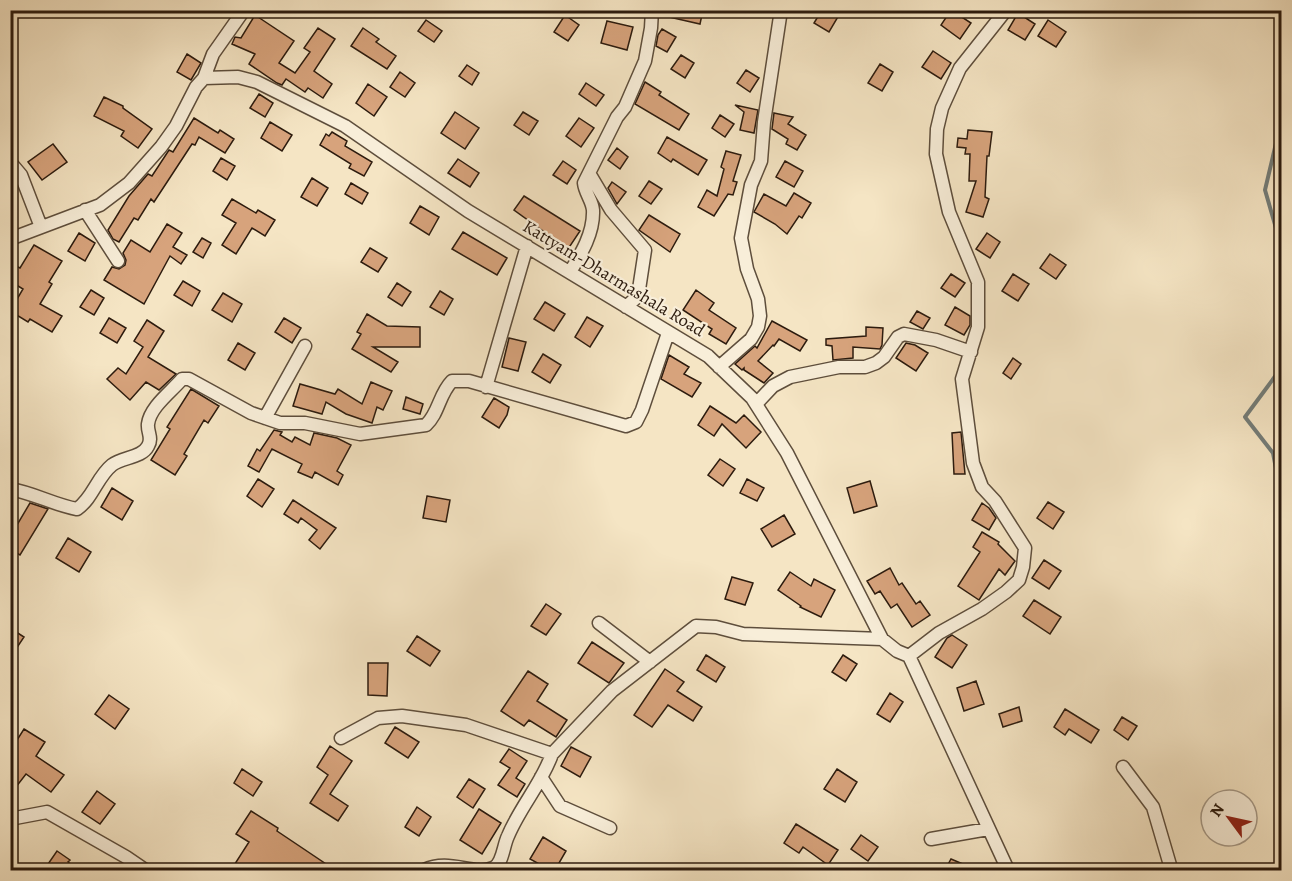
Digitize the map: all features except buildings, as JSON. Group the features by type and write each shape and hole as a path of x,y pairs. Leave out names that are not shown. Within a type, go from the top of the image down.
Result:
{"street":[{"path":"10,239 100,205 129,183 176,126 196,87 204,78 213,54 244,10"},
{"path":"356,10 368,10"},
{"path":"570,272 582,253 589,233 593,209 584,183 601,154 617,117 625,107 645,61 652,10"},
{"path":"719,367 751,339 758,327 760,316 758,299 747,269 741,238 751,185 761,161 764,122 781,10"},
{"path":"909,656 939,633 982,609 1006,592 1019,580 1023,567 1025,548 995,501 982,487 973,463 962,379 978,327 978,282 949,212 936,154 937,129 942,108 960,68 1006,10"},
{"name":"Kattyam-Dharmashala Road","path":"204,78 238,77 257,82 345,126 468,211 708,356 752,398 787,453 882,639"},
{"path":"10,162 21,175 41,227"},
{"path":"589,173 611,210 645,250 638,296 626,307"},
{"path":"85,210 117,261"},
{"path":"486,387 527,246"},
{"path":"10,489 33,493 60,506 77,509 84,504 109,467 119,459 143,453 148,447 151,438 148,426 151,413 182,379 189,379 251,413 280,423 305,423 360,434 426,425 433,418 443,393 452,381 469,381 626,426 636,422 642,410 668,333"},
{"path":"756,404 772,386 790,377 839,367 865,367 876,363 884,357 898,337 904,334 936,340 970,352"},
{"path":"265,418 305,346"},
{"path":"599,623 650,662"},
{"path":"424,870 445,865 485,870 495,868 502,860 503,847 515,818 541,777 552,754 612,691 696,626 716,627 742,634 882,639 897,651 909,656 1008,870"},
{"path":"341,738 378,718 402,716 466,725 552,754"},
{"path":"1123,767 1154,807 1173,870"},
{"path":"541,777 560,806 610,828"},
{"path":"10,819 47,812 146,870"},
{"path":"931,839 988,829"}],"waterway":[{"path":"1282,118 1265,190 1282,249"},
{"path":"1282,367 1245,417 1273,453 1282,499"}]}
